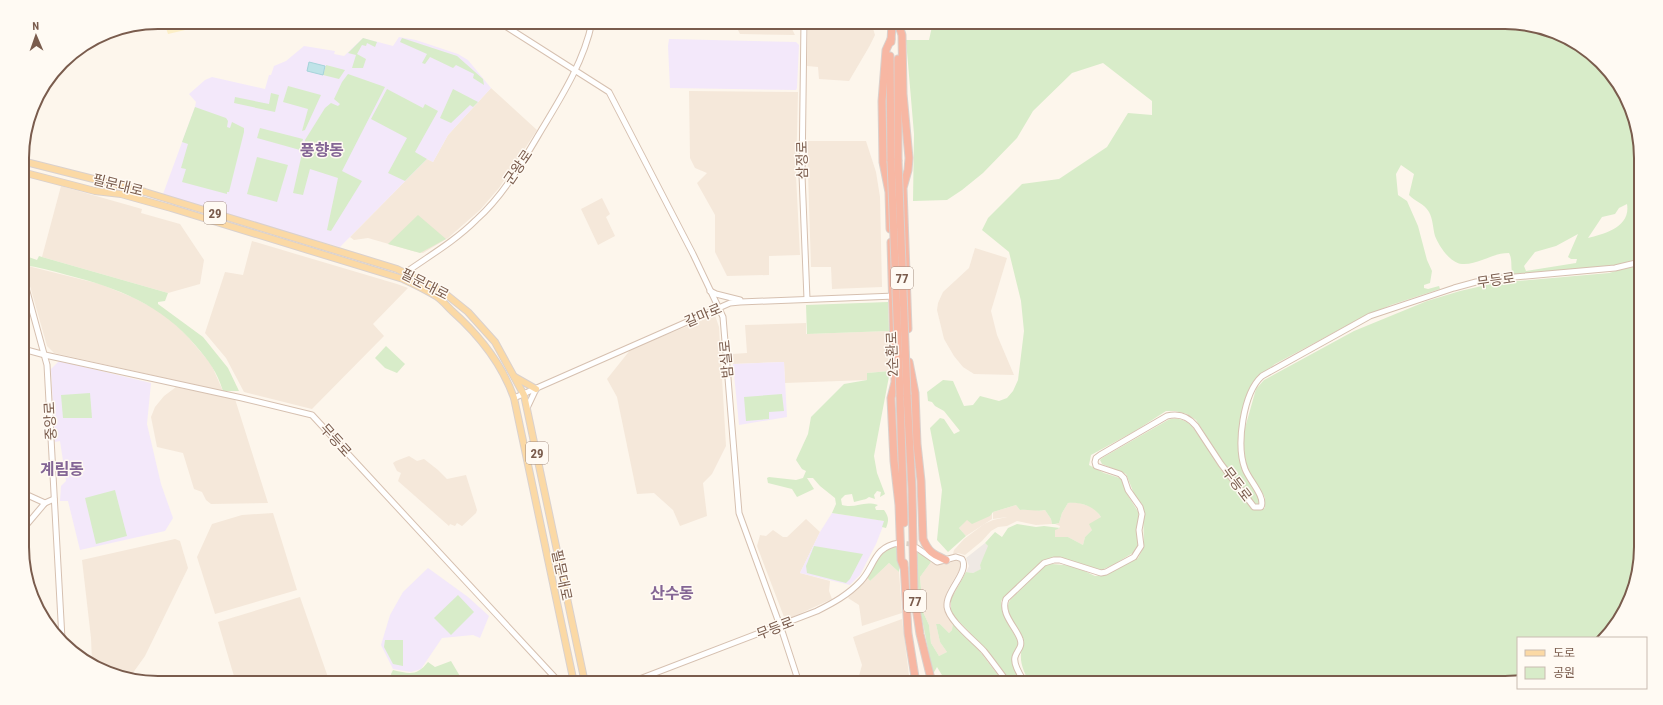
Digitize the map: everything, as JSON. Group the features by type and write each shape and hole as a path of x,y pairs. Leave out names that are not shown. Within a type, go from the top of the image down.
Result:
{"highway":[{"name":"2순환로","path":"892,29 890,121 894,161 903,395 904,568 908,633 915,676"},
{"name":"2순환로","path":"894,161 899,29"},
{"path":"900,29 902,36 905,112 909,158 903,188 904,295 910,372 913,379 915,393 917,444 915,550"},
{"path":"891,39 886,50 882,101 883,162 888,189 891,246 891,296 895,382 891,398 894,461 899,505 901,560 904,568"},
{"path":"887,181 896,182 906,178"},
{"path":"888,189 894,212 898,271 904,295 902,330 905,366 913,379"},
{"path":"891,246 898,262"},
{"path":"891,287 898,271"},
{"path":"902,330 908,350"},
{"path":"894,386 910,384 915,393"},
{"name":"2순환로","path":"903,395 912,489 915,550 912,568 914,594 920,634 930,676"},
{"path":"917,444 921,479 923,539 927,548 932,554 946,560"}],"main road":[{"name":"밤실로","path":"511,29 609,92 723,317 739,513 797,676"},
{"name":"군왕로","path":"404,276 467,228 490,206 524,159 575,70 590,29"},
{"name":"삼정로","path":"804,29 802,167 807,299"},
{"name":"필문대로","path":"29,163 145,192 404,276 442,291 468,312 495,342 524,395 583,676"},
{"name":"필문대로","path":"29,174 95,192 121,194 404,276 436,296 467,324 495,360 514,398 573,676"},
{"name":"무등로","path":"1021,676 1015,662 1015,657 1021,647 1021,642 1005,609 1004,604 1006,599 1044,563 1060,560 1101,573 1106,572 1134,557 1142,546 1139,530 1142,514 1140,508 1133,499 1124,478 1120,474 1096,466 1096,458 1100,455 1167,416 1176,414 1185,416 1192,420 1221,464 1254,507 1261,507 1262,504 1260,494 1254,487 1244,468 1240,449 1240,433 1254,385 1262,376 1370,316 1454,288 1476,282 1503,278 1614,268 1634,263"},
{"path":"710,290 716,294 745,301"},
{"name":"갈마로","path":"514,398 524,395 718,307 730,303 745,301 904,295"},
{"name":"중앙로","path":"29,298 47,365 62,632"},
{"name":"무등로","path":"29,351 312,415 554,676"},
{"path":"515,377 536,389 527,408"},
{"path":"29,496 45,503"},
{"path":"29,522 45,503 54,499"},
{"name":"무등로","path":"648,676 816,612 844,596 863,578 881,550 892,544 899,543"},
{"path":"915,550 934,561 941,562 961,557 964,563 964,568 948,599 948,612 983,650 1003,676"}],"shaded area":[{"path":"738,29 792,29 795,35 740,34"},
{"path":"808,29 873,29 875,35 849,81 819,79 818,67 807,66"},
{"path":"399,37 416,40 458,54 468,60 491,88 448,135 433,162 427,159 340,247 275,229 163,194 195,107 196,102 189,94 205,80 212,77 265,89 269,75 271,75 274,66 286,61 304,46 335,51 334,54 344,56 363,38 393,46"},
{"path":"669,39 796,42 799,45 797,88 796,90 670,88"},
{"path":"491,88 537,130 499,188 480,210 448,238 423,253 368,238 354,240 350,237 427,159 433,162 448,135"},
{"path":"689,91 798,92 796,175 800,255 769,256 769,275 727,276 715,252 715,215 697,183 707,173 695,168 690,158"},
{"path":"807,141 866,141 876,172 880,197 882,287 832,289 831,267 811,267"},
{"path":"61,186 142,209 141,213 180,224 204,260 200,284 168,293 42,257"},
{"path":"602,198 610,214 606,217 615,236 598,245 581,209"},
{"path":"252,241 408,288 373,324 384,336 312,409 244,392 226,358 205,333 225,272 243,275"},
{"path":"975,248 1007,258 991,311 997,335 1014,375 974,374 963,367 954,356 944,339 937,310 938,303 943,292 969,268"},
{"path":"29,266 100,284 132,297 157,310 171,320 188,337 211,364 223,391 54,353 47,346 29,283"},
{"path":"715,315 719,327 726,446 712,474 703,483 707,516 680,526 673,510 654,493 637,494 617,397 607,379 631,349"},
{"path":"806,323 806,334 889,331 890,371 867,373 867,380 785,383 784,362 733,364 732,354 747,353 745,325"},
{"path":"59,361 151,383 147,424 161,484 173,518 165,531 80,550 68,501 60,501 61,486 66,481 60,441 55,442 51,369"},
{"path":"784,362 787,417 739,425 733,364"},
{"path":"176,387 235,399 268,503 211,504 206,500 202,492 194,489 183,453 157,447 151,417 155,407 164,396"},
{"path":"409,456 417,461 424,459 447,479 466,475 477,510 476,513 462,526 457,523 455,526 450,524 449,526 398,481 401,473 397,471 393,463"},
{"path":"1075,502 1093,507 1101,517 1085,537 1083,545 1068,537 1054,537 1055,529 1059,529 1060,526 1055,524 1059,523 1062,513 1068,503"},
{"path":"1016,505 1020,510 1045,510 1051,519 1052,524 1036,525 1017,521 1007,526 998,527 991,531 982,541 965,555 958,553 953,554 954,550 964,539 984,524 993,520 1007,517 993,519 993,512"},
{"path":"273,513 297,590 215,614 197,557 212,524 242,515"},
{"path":"832,513 885,521 876,544 860,575 850,585 800,573 820,532"},
{"path":"992,513 992,519 966,536 959,528 967,519"},
{"path":"806,519 820,532 800,573 830,581 829,591 832,599 788,619 784,617 757,546 760,535 766,536 773,530 783,537 787,537"},
{"path":"175,539 180,541 188,568 145,656 132,674 109,666 92,657 82,560"},
{"path":"985,543 988,546 988,549 980,565 982,569 973,573 966,572 969,566 966,558"},
{"path":"956,561 960,562 961,567 947,591 944,604 945,612 953,622 952,630 949,633 940,624 936,624 940,642 947,652 939,656 931,643 929,625 923,612 920,577 931,562 938,565"},
{"path":"889,563 899,572 902,613 862,626 859,605 848,598 867,577 870,581"},
{"path":"428,568 468,597 489,616 480,638 473,635 442,638 421,669 411,672 393,669 381,645 390,615 403,592"},
{"path":"300,597 328,676 234,676 218,622"},
{"path":"902,619 909,676 859,676 862,665 853,637"}],"green space":[{"path":"931,29 1505,29 1530,31 1569,46 1583,56 1596,67 1607,80 1617,94 1624,109 1630,125 1633,142 1634,260 1614,266 1513,275 1509,253 1496,255 1468,264 1453,261 1439,244 1435,236 1432,221 1427,209 1409,195 1414,174 1401,165 1396,174 1398,195 1407,201 1418,226 1427,260 1432,271 1430,283 1424,285 1424,288 1428,289 1439,286 1440,289 1391,305 1361,318 1275,364 1259,376 1253,384 1239,450 1241,465 1252,487 1259,495 1260,505 1254,503 1228,470 1196,420 1187,414 1175,411 1166,411 1135,431 1091,455 1089,465 1104,473 1120,478 1123,481 1127,494 1139,513 1137,528 1139,542 1136,551 1113,565 1101,570 1059,557 1042,561 1001,601 1006,619 1020,646 1012,657 1019,676 1007,676 968,630 951,614 951,599 966,572 973,573 981,569 980,565 988,546 985,543 995,532 1002,537 1008,528 1017,524 1036,527 1044,526 1060,528 1055,530 1055,537 1068,537 1083,545 1085,537 1092,530 1089,524 1101,517 1091,507 1078,503 1068,503 1062,513 1059,523 1052,524 1051,519 1045,510 1020,510 1016,505 993,512 990,516 972,524 967,520 959,528 966,536 948,552 937,540 942,490 930,428 940,418 944,419 954,434 960,431 944,411 935,406 932,402 928,401 927,392 943,380 953,381 964,406 973,405 980,396 999,401 1007,398 1013,391 1018,380 1024,331 1021,301 1009,252 982,230 988,218 1022,184 1059,179 1107,147 1128,113 1152,115 1152,101 1103,63 1072,73 1033,111 1017,138 983,173 962,190 947,200 913,201 914,134 906,40 929,40","holes":["1627,204 1627,212 1621,224 1608,232 1588,238 1602,217 1615,214 1619,208","1578,234 1568,257 1571,259 1577,259 1576,263 1526,271 1524,266 1535,252 1556,246"]},
{"path":"363,38 377,42 375,47 367,43 366,46 362,45 357,54 366,59 363,68 352,68 356,55 348,53"},
{"path":"402,38 457,56 483,79 484,85 473,78 474,74 456,65 453,68 430,57 425,64 422,63 427,54 400,42"},
{"path":"326,65 345,70 339,79 323,75"},
{"path":"348,74 385,87 342,171 362,181 331,231 327,230 338,178 310,169 303,195 293,193 305,140 325,108 331,103 338,106 340,104 334,99 342,82"},
{"path":"288,86 321,95 305,130 302,131 308,109 283,102"},
{"path":"387,89 423,108 425,104 438,111 415,152 427,159 405,181 388,173 407,138 371,119"},
{"path":"453,89 478,102 473,107 470,105 451,123 440,118"},
{"path":"271,93 279,95 275,112 234,103 235,97 269,104"},
{"path":"195,107 226,118 228,121 227,127 230,128 232,122 244,128 229,192 227,192 227,194 182,182 186,169 181,168 188,144 182,142"},
{"path":"260,128 303,139 300,150 257,138"},
{"path":"257,157 288,165 277,202 247,194"},
{"path":"418,215 446,239 420,253 388,244"},
{"path":"39,256 168,293 165,301 158,302 158,304 203,337 228,368 239,391 223,391 215,372 201,351 169,319 154,309 121,292 104,286 29,266 29,257 37,260"},
{"path":"1634,266 1634,547 1632,572 1624,596 1617,611 1597,637 1517,637 1517,676 1513,676 1026,676 1021,662 1021,639 1008,610 1008,604 1011,599 1046,565 1052,564 1076,567 1095,576 1103,575 1138,558 1144,547 1142,504 1135,496 1126,474 1102,464 1100,460 1102,458 1168,420 1182,420 1191,425 1243,497 1255,510 1261,510 1265,508 1265,498 1250,475 1245,461 1243,435 1256,389 1264,380 1354,331 1427,301 1460,291 1495,283 1609,273"},
{"path":"888,302 889,331 807,334 806,305"},
{"path":"386,346 405,364 397,373 385,368 375,358"},
{"path":"890,371 874,456 877,473 885,494 880,497 881,492 877,491 874,495 875,499 869,497 854,502 852,494 845,495 841,499 842,505 847,506 868,503 878,505 875,507 876,510 884,510 888,517 886,528 882,527 884,521 832,513 836,504 835,498 820,486 813,478 807,478 814,489 797,497 792,489 768,483 767,478 769,477 796,480 803,478 806,471 802,469 796,460 808,434 811,417 844,384 867,380 867,373"},
{"path":"90,393 92,418 63,418 61,395"},
{"path":"782,394 784,411 769,412 769,419 746,421 744,397"},
{"path":"115,490 127,536 96,544 85,498"},
{"path":"893,545 899,545 899,572 889,563 870,581 867,577 878,557"},
{"path":"814,546 863,554 850,579 846,583 807,573 806,566"},
{"path":"916,550 928,558 931,562 920,577 923,612 929,625 931,643 939,656 947,652 940,642 936,624 940,624 949,633 952,630 953,622 975,645 999,676 943,676 937,667 933,674 919,604"},
{"path":"458,595 474,612 451,635 434,618"},
{"path":"385,640 403,640 403,666 393,664 384,647"},
{"path":"451,661 460,676 391,676 391,674 393,670 409,673 417,672 428,662 435,667"}],"sand":[{"path":"166,29 189,29 168,34"}],"water":[{"path":"309,62 325,66 323,75 307,71"}],"tunnel":[{"path":"899,543 911,544 915,546"}],"district":[{"name":"풍향동","path":"322,150"},
{"name":"계림동","path":"62,469"},
{"name":"산수동","path":"672,593"}]}
